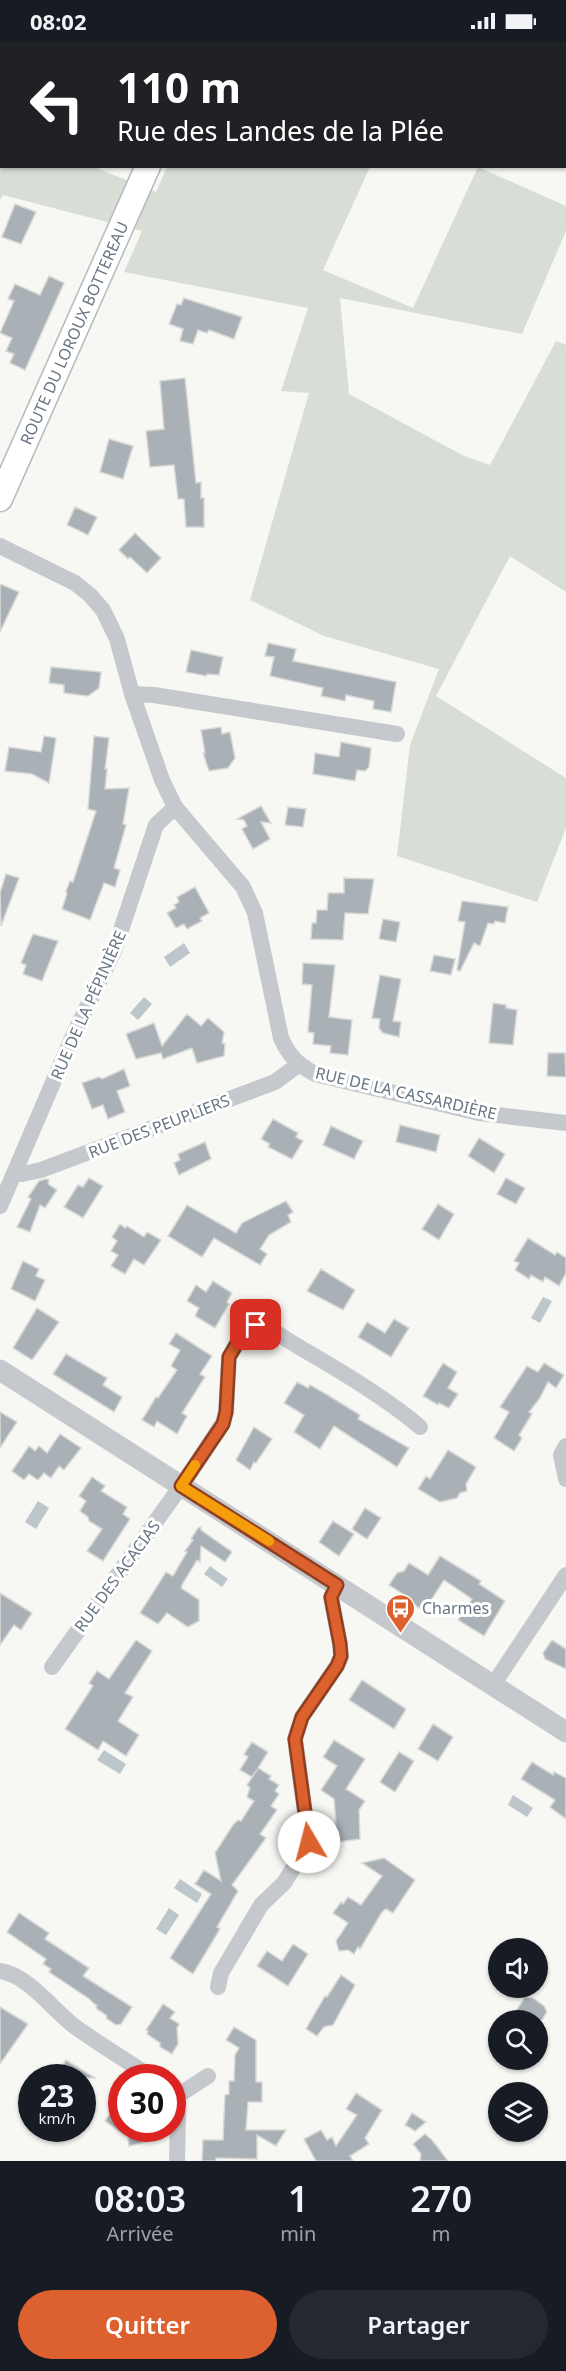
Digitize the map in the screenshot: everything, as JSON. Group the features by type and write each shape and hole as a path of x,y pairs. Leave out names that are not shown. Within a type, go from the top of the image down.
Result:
{"main road":[{"name":"ROUTE DU LOROUX BOTTEREAU","path":"0,499 147,168"}],"street":[{"name":"RUE DE LA CASSARDIÈRE","path":"0,546 75,583 103,610 117,639 132,694 162,780 175,807 243,887 255,913 281,1038 287,1052 298,1065 315,1074 479,1113 566,1123"},
{"path":"132,694 154,695 397,734"},
{"name":"RUE DE LA PÉPINIÈRE","path":"2,1197 15,1172 73,1036 114,951 156,825 175,807"},
{"name":"RUE DES PEUPLIERS","path":"15,1172 22,1174 40,1170 275,1082 298,1065"},
{"name":"RUE DES ACACIAS","path":"52,1666 223,1424 226,1412 229,1357 243,1333 256,1325 265,1324 279,1336 331,1365 393,1406 420,1427"},
{"path":"0,1370 566,1731"},
{"path":"566,1446 561,1455 566,1479"},
{"path":"493,1685 566,1575"},
{"path":"218,1987 221,1973 261,1905 284,1883 309,1842 295,1739 302,1717 337,1666 341,1656 331,1597 337,1585"},
{"path":"0,1971 8,1972 47,1999 72,2024 131,2064"},
{"path":"186,2089 208,2076"},
{"path":"177,2142 177,2161"}],"shaded area":[{"path":"0,168 96,168 156,192 167,168 370,168 323,270 413,308 478,168 566,206 566,231 522,334 340,298 349,394 464,456 490,465 556,341 566,345 566,592 510,556 436,696 566,778 566,828 537,902 397,856 410,745 439,669 324,636 250,600 309,393 281,391 308,308 124,272 142,231 3,195 0,200"},
{"path":"184,943 190,953 170,967 164,957"},
{"path":"144,997 152,1004 138,1020 130,1013"},
{"path":"543,1297 552,1301 540,1323 531,1318"},
{"path":"38,1501 49,1508 36,1529 25,1522"},
{"path":"210,1566 228,1579 222,1587 204,1574"},
{"path":"104,1750 126,1764 120,1774 97,1760"},
{"path":"513,1795 533,1808 527,1817 508,1805"},
{"path":"180,1879 202,1894 197,1903 174,1888"},
{"path":"169,1908 179,1915 166,1935 156,1929"}],"building":[{"path":"15,204 36,212 21,244 2,237"},
{"path":"49,276 64,283 25,370 10,363 14,354 6,351 12,338 0,333 14,301 8,299 15,284 40,295"},
{"path":"184,298 242,317 234,339 209,330 207,333 198,330 193,344 180,341 183,329 169,324 177,304 181,305"},
{"path":"185,378 196,483 201,482 201,498 204,498 204,527 186,527 184,499 178,499 174,465 150,467 146,431 164,429 160,381"},
{"path":"109,439 133,446 123,479 100,472"},
{"path":"75,507 97,517 88,535 67,525"},
{"path":"135,533 161,558 147,573 119,550"},
{"path":"0,584 19,592 0,632"},
{"path":"268,643 296,649 293,661 396,682 391,712 373,709 374,701 346,695 345,701 321,696 323,688 270,676 274,657 265,656"},
{"path":"191,650 223,657 219,675 207,674 206,676 186,672"},
{"path":"51,667 101,672 99,688 88,696 64,693 64,685 49,683"},
{"path":"221,727 222,734 230,732 235,758 228,768 209,771 203,753 205,753 201,730"},
{"path":"44,736 56,738 49,783 32,774 5,771 9,747 41,752"},
{"path":"94,736 109,738 105,789 129,788 123,824 126,825 114,868 120,870 115,887 104,883 90,920 62,909 66,891 70,881 73,882 96,811 88,809"},
{"path":"341,742 371,748 369,767 365,771 357,770 355,781 313,774 315,753 339,757"},
{"path":"261,806 271,823 261,822 270,839 253,849 242,829 247,826 244,820 237,819"},
{"path":"288,807 306,809 303,827 285,825"},
{"path":"6,874 19,878 1,926 0,893"},
{"path":"344,878 374,879 368,914 345,913 343,940 311,939 312,923 316,923 317,910 327,910 328,893 344,893"},
{"path":"195,887 209,913 200,918 202,921 187,929 184,924 176,928 167,913 176,908 174,905 179,902 177,897"},
{"path":"462,901 508,907 505,923 495,921 494,924 488,923 480,946 474,943 460,971 457,970 465,922 458,921"},
{"path":"383,919 400,922 396,942 379,939"},
{"path":"33,934 58,941 42,981 23,974 26,965 21,963"},
{"path":"434,955 455,959 451,975 430,971"},
{"path":"303,963 335,965 329,1017 352,1020 348,1055 330,1053 331,1046 313,1044 314,1033 308,1032 312,985 302,984"},
{"path":"380,975 401,979 393,1021 401,1022 399,1037 383,1033 379,1028 380,1019 372,1018"},
{"path":"493,1003 517,1010 513,1045 489,1043"},
{"path":"187,1014 201,1026 208,1018 224,1032 222,1043 225,1044 224,1056 197,1063 192,1048 163,1059 161,1053 136,1059 126,1034 154,1023 162,1046"},
{"path":"548,1053 565,1053 566,1077 547,1076"},
{"path":"124,1069 130,1086 117,1091 125,1112 108,1119 103,1105 92,1109 82,1083 99,1077 102,1079"},
{"path":"273,1119 298,1133 296,1137 303,1141 292,1159 268,1147 270,1144 261,1139"},
{"path":"400,1125 440,1135 436,1152 396,1142"},
{"path":"331,1126 363,1141 354,1159 323,1145"},
{"path":"479,1138 505,1154 494,1173 468,1156"},
{"path":"205,1142 211,1159 179,1175 174,1163 180,1160 178,1154"},
{"path":"89,1178 103,1186 83,1218 64,1207 78,1185 83,1187"},
{"path":"506,1178 525,1188 516,1204 497,1194"},
{"path":"49,1180 48,1184 57,1190 45,1208 40,1205 30,1232 17,1227 31,1199 28,1197 39,1181"},
{"path":"286,1201 293,1212 288,1215 291,1222 269,1235 260,1249 267,1254 260,1265 214,1238 202,1257 168,1236 187,1205 236,1233 242,1223"},
{"path":"438,1204 454,1214 439,1240 422,1229"},
{"path":"120,1224 144,1237 147,1232 161,1240 144,1265 134,1259 125,1274 111,1266 118,1255 111,1251 117,1241 112,1237"},
{"path":"528,1238 555,1255 557,1252 566,1258 566,1273 559,1286 545,1277 543,1282 531,1275 529,1279 515,1270 519,1263 514,1261"},
{"path":"23,1261 39,1269 36,1276 45,1280 35,1301 11,1289"},
{"path":"321,1269 355,1290 343,1310 307,1291"},
{"path":"213,1281 232,1293 227,1302 229,1304 215,1328 195,1316 199,1308 187,1301 196,1285 206,1292"},
{"path":"37,1308 59,1322 32,1360 13,1348"},
{"path":"394,1319 409,1328 391,1357 358,1337 367,1322 385,1333"},
{"path":"176,1333 212,1356 200,1374 205,1377 182,1413 187,1416 177,1434 157,1421 154,1427 142,1420 177,1370 171,1366 180,1350 169,1344"},
{"path":"66,1354 107,1378 103,1385 122,1397 114,1412 53,1374"},
{"path":"443,1363 457,1372 448,1388 458,1394 449,1408 439,1403 438,1405 423,1396"},
{"path":"544,1363 564,1375 556,1388 548,1382 540,1398 529,1412 532,1414 519,1435 522,1438 514,1451 494,1438 509,1412 500,1407 527,1366 538,1372"},
{"path":"297,1382 308,1388 310,1385 326,1394 360,1415 358,1419 409,1448 397,1467 334,1426 320,1449 294,1432 304,1415 284,1403"},
{"path":"0,1412 17,1422 0,1448"},
{"path":"254,1427 272,1439 250,1470 236,1460"},
{"path":"60,1434 81,1448 64,1470 59,1466 51,1478 44,1473 38,1480 29,1474 24,1480 12,1471 29,1446 35,1451 39,1446 47,1453"},
{"path":"448,1450 476,1467 466,1484 467,1491 460,1493 457,1498 440,1502 418,1489 426,1476 430,1479"},
{"path":"92,1477 105,1486 101,1491 127,1507 123,1514 130,1519 103,1561 87,1551 102,1529 89,1521 88,1517 80,1511 86,1501 79,1496"},
{"path":"365,1508 381,1518 367,1539 352,1529"},
{"path":"333,1521 354,1534 339,1556 319,1542"},
{"path":"201,1527 201,1530 232,1552 225,1562 201,1546 200,1562 197,1560 183,1583 181,1588 199,1600 199,1621 188,1627 167,1613 158,1624 140,1613 166,1572 173,1576 193,1540 191,1539"},
{"path":"440,1556 481,1581 479,1584 505,1601 484,1636 458,1620 472,1599 444,1580 424,1611 402,1597 403,1594 389,1585 397,1573 404,1571 409,1563 428,1575"},
{"path":"0,1593 32,1613 21,1630 14,1625 0,1645"},
{"path":"136,1640 152,1651 125,1693 133,1697 118,1721 139,1735 126,1756 103,1741 98,1750 65,1729 93,1686 89,1683 97,1671 109,1679"},
{"path":"552,1640 566,1649 566,1669 545,1659 543,1653"},
{"path":"362,1680 406,1709 394,1729 349,1700"},
{"path":"433,1724 453,1737 438,1761 418,1749"},
{"path":"334,1740 365,1759 346,1789 365,1801 359,1810 360,1839 331,1843 328,1824 336,1824 334,1799 321,1790 337,1766 323,1757"},
{"path":"252,1742 268,1752 258,1768 271,1776 269,1779 279,1785 275,1791 279,1794 271,1806 277,1810 260,1834 266,1838 232,1885 238,1891 217,1927 220,1929 193,1974 170,1958 211,1894 195,1884 204,1870 221,1881 215,1853 233,1825 238,1820 241,1821 254,1801 247,1797 250,1788 247,1785 257,1770 252,1777 240,1770 248,1757 244,1754"},
{"path":"399,1752 414,1761 395,1792 380,1782"},
{"path":"532,1762 553,1775 554,1772 566,1778 566,1819 550,1807 555,1800 521,1779"},
{"path":"384,1858 415,1880 393,1913 386,1909 382,1912 360,1949 358,1947 354,1954 348,1950 339,1951 336,1941 348,1923 333,1913 348,1897 361,1905 382,1876 362,1863"},
{"path":"19,1913 49,1933 45,1939 89,1968 83,1976 132,2007 121,2024 116,2025 106,2018 107,2016 88,1998 49,1972 51,1969 43,1964 46,1959 7,1932"},
{"path":"293,1944 308,1954 288,1986 257,1966 267,1951 282,1961"},
{"path":"341,1975 355,1985 333,2025 324,2027 317,2036 306,2029 325,1996 327,1997"},
{"path":"524,1998 533,1998 546,2010 517,2010"},
{"path":"163,2004 175,2012 170,2018 179,2024 178,2044 172,2054 160,2047 160,2043 147,2034 146,2030"},
{"path":"0,2007 28,2024 0,2064"},
{"path":"234,2027 256,2040 256,2082 262,2082 262,2102 248,2102 246,2130 286,2130 276,2146 257,2135 257,2159 216,2158 216,2161 202,2161 203,2140 223,2140 225,2095 229,2094 229,2081 234,2081 235,2055 239,2048 226,2040"},
{"path":"356,2093 382,2110 365,2138 369,2144 350,2156 353,2161 316,2161 304,2139 321,2130 327,2140 332,2137 336,2146 357,2115 346,2109"},
{"path":"412,2113 426,2122 415,2131 405,2125"},
{"path":"425,2134 448,2161 420,2161 421,2154 413,2144"},
{"path":"129,2142 146,2142 129,2146"}],"slow traffic":[{"path":"195,1465 181,1486 269,1541"}],"place":[{"name":"Charmes","path":"401,1634"}],"route":[{"path":"256,1325 243,1333 229,1357 226,1412 223,1424 181,1486 337,1585 331,1597 341,1656 337,1666 302,1717 295,1739 309,1842"}]}
